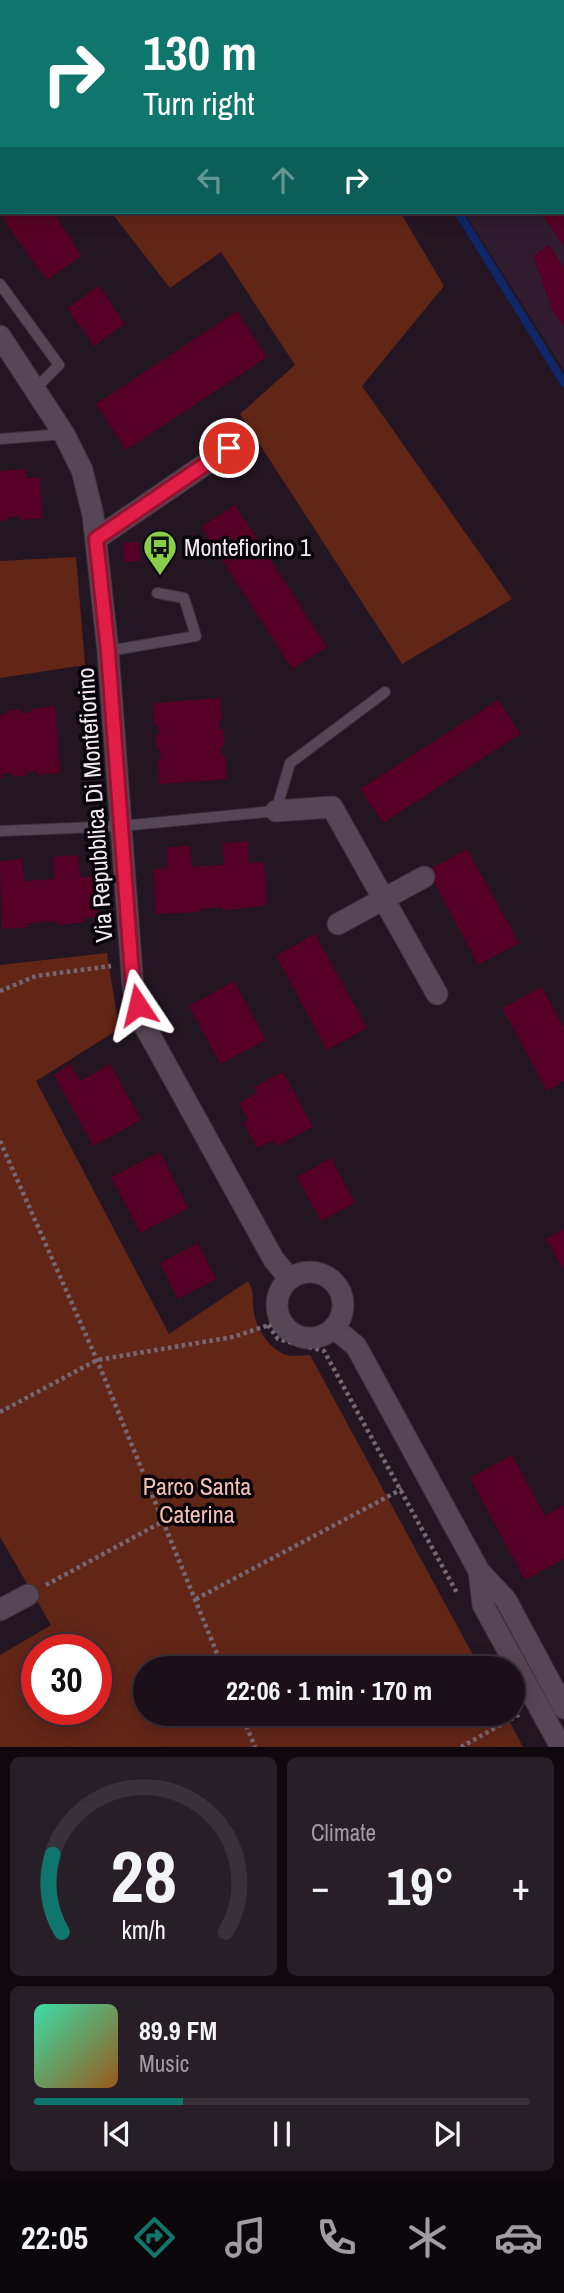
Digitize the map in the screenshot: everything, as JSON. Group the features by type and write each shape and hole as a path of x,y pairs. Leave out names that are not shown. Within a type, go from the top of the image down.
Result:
{"street":[{"name":"Via Repubblica Di Montefiorino","path":"0,336 64,434 82,470 93,515 108,651 133,988 143,1023 274,1260 290,1279"},
{"path":"96,539 229,448"},
{"path":"276,811 332,807 437,994"},
{"path":"338,924 424,877"},
{"path":"311,1272 325,1275 334,1282 340,1290 344,1304 340,1320 334,1328 313,1338 301,1336 275,1323 278,1296 290,1279 311,1272"},
{"path":"334,1328 356,1346 479,1571 506,1600 564,1708"},
{"path":"479,1571 483,1605 561,1747"},
{"path":"0,1610 28,1595"}],"lane":[{"path":"0,284 59,365 35,389"},
{"path":"0,439 64,434"},
{"path":"108,651 196,636 184,598 156,593"},
{"path":"0,831 121,826 276,811 290,763 385,692"}],"path":[{"path":"0,992 36,976 132,963"},
{"path":"0,1141 97,1360 218,1656"},
{"path":"0,1412 97,1360 233,1337 275,1323 278,1339 324,1351 459,1597"},
{"path":"196,1600 427,1475"},
{"path":"28,1595 162,1522"},
{"path":"247,1726 255,1747"},
{"path":"461,1747 497,1726"}],"shaded area":[{"path":"465,214 564,214 564,370"}],"green space":[{"path":"113,214 401,214 444,286 362,386 512,599 402,664 240,414 295,365 221,252 170,288"},
{"path":"76,557 85,665 0,678 0,561"},
{"name":"Parco Santa Caterina","path":"107,953 119,1029 36,1081 169,1334 248,1281 253,1294 256,1319 265,1338 275,1349 287,1355 310,1355 473,1656 133,1656 133,1726 512,1726 523,1747 0,1747 0,1655 21,1643 21,1725 112,1725 112,1634 36,1634 51,1625 0,1537 0,965"}],"building":[{"path":"1,214 55,214 81,256 47,280"},
{"path":"542,214 564,214 564,247"},
{"path":"549,245 564,268 564,327 553,312 533,256"},
{"path":"99,286 125,324 94,346 67,308"},
{"path":"237,311 267,357 126,450 96,404"},
{"path":"25,469 26,478 40,477 42,518 20,520 20,516 0,521 0,471"},
{"path":"235,505 327,647 292,669 201,527"},
{"path":"139,542 140,561 124,562 123,543"},
{"path":"220,698 222,720 219,720 219,729 223,729 224,745 221,746 221,755 225,755 227,779 159,784 158,759 161,759 160,749 157,750 155,735 159,735 158,725 154,725 153,703"},
{"path":"498,700 520,734 383,823 360,789"},
{"path":"55,706 60,773 38,775 38,771 12,777 12,773 3,773 3,778 0,778 0,715 7,714 7,711 22,709 22,713 32,712 31,709"},
{"path":"248,841 249,863 264,862 267,905 156,914 153,869 167,868 167,847 190,846 192,867 224,865 223,843"},
{"path":"467,849 519,943 478,965 428,870"},
{"path":"78,855 80,877 94,876 98,917 84,918 85,922 57,925 57,921 29,923 29,927 2,929 0,861 22,859 24,881 54,879 53,857"},
{"path":"315,934 367,1028 327,1050 276,956"},
{"path":"234,981 266,1040 220,1064 189,1006"},
{"path":"542,987 564,1028 564,1081 547,1091 502,1008"},
{"path":"70,1064 80,1081 110,1064 141,1120 93,1146 54,1075"},
{"path":"283,1072 313,1127 277,1146 273,1140 257,1148 243,1122 248,1120 239,1103 257,1093 254,1087"},
{"path":"160,1152 188,1208 140,1233 111,1177"},
{"path":"331,1158 355,1203 321,1221 297,1177"},
{"path":"564,1229 564,1271 546,1239"},
{"path":"198,1243 216,1279 178,1299 160,1263"},
{"path":"512,1455 545,1516 564,1505 564,1559 525,1580 470,1478"}],"waterway":[{"path":"459,214 564,383"}],"place":[{"name":"Montefiorino 1","path":"160,577"}],"route":[{"path":"138,1005 133,988 108,651 96,539 229,448"}]}
